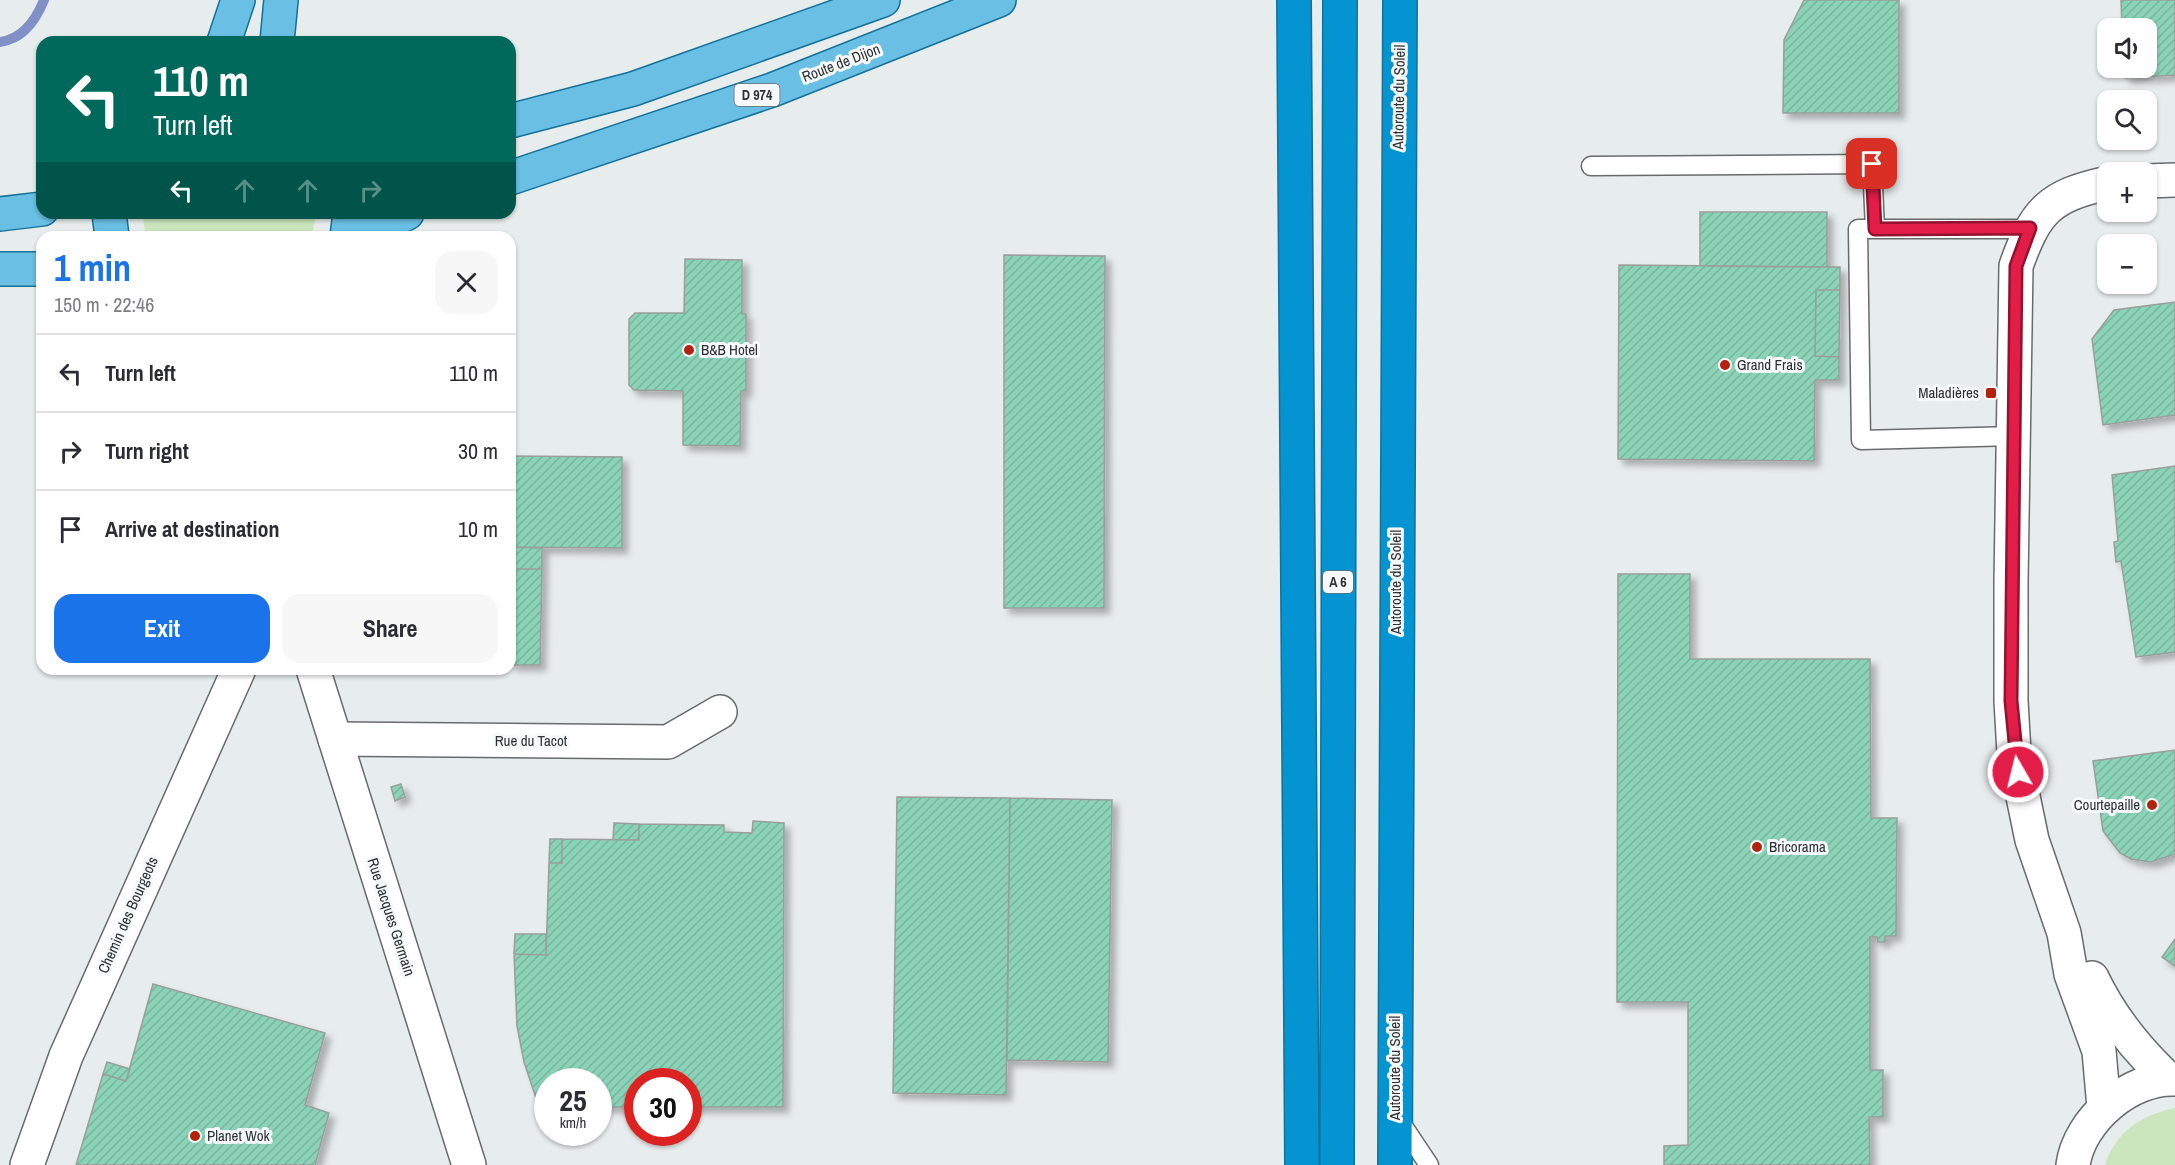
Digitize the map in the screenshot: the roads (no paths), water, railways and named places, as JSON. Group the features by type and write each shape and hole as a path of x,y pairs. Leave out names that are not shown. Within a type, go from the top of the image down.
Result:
{"highway":[{"path":"1294,0 1302,1165"},
{"name":"A 6","path":"1337,1165 1340,0"},
{"name":"Autoroute du Soleil","path":"1395,1165 1400,0"},
{"path":"1399,36 1413,0"}],"main road":[{"path":"226,36 238,0"},
{"path":"278,36 281,0"},
{"path":"516,119 633,89 883,0"},
{"name":"Route de Dijon","path":"516,176 772,90 999,0"},
{"path":"0,214 36,210"},
{"path":"372,231 395,219"},
{"path":"0,269 36,269"}],"street":[{"path":"2157,181 2175,180"},
{"path":"2097,185 2074,190 2039,214 2030,228 2016,266 2011,701 2014,753 2035,850 2064,933 2071,974 2099,1051 2104,1108"},
{"name":"Chemin des Bourgeots","path":"27,1165 66,1056 236,675"},
{"name":"Rue Jacques Germain","path":"315,675 470,1165"},
{"name":"Rue du Tacot","path":"335,739 668,742 720,712"},
{"path":"2064,933 2086,966 2114,1020 2147,1059 2171,1079"},
{"path":"2073,1165 2085,1132 2104,1108 2134,1088 2171,1079"}],"lane":[{"path":"1591,166 1872,164 1875,229"},
{"path":"2015,436 1861,440 1858,229 2030,228"},
{"path":"1395,1114 1429,1165"}],"waterway":[{"path":"0,42 22,33 37,15 44,0"}],"place":[{"name":"B&B Hotel","path":"689,350"},
{"name":"Grand Frais","path":"1725,365"},
{"name":"Maladières","path":"1991,393"},
{"name":"Courtepaille","path":"2152,805"},
{"name":"Bricorama","path":"1757,847"},
{"name":"Planet Wok","path":"195,1136"}]}
